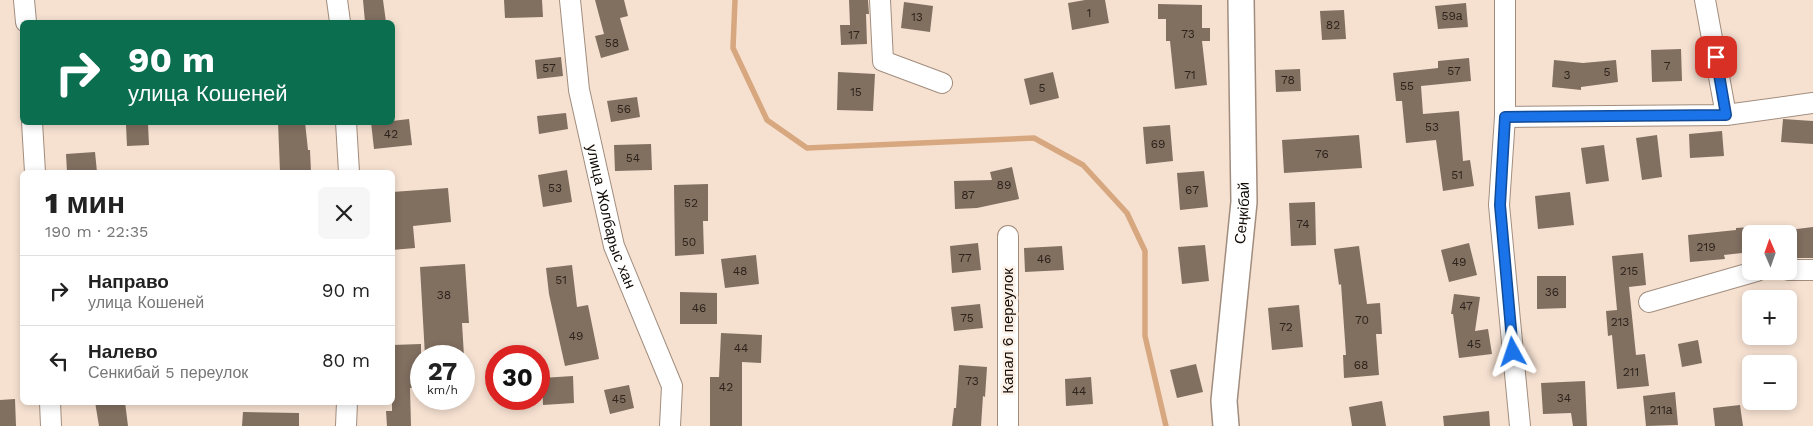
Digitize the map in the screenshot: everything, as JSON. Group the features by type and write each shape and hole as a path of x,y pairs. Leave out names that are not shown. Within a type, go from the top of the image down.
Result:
{"street":[{"path":"24,0 26,20"},
{"path":"337,0 340,20"},
{"name":"улица Жолбарыс хан","path":"570,0 579,90 614,246 672,386 670,426"},
{"path":"880,0 883,61 942,82"},
{"name":"Сеңкібай","path":"1226,426 1224,400 1244,202 1241,0"},
{"path":"1505,0 1505,117 1500,205 1520,426"},
{"path":"1705,0 1726,115"},
{"path":"1505,117 1726,115 1813,103"},
{"path":"32,125 35,170"},
{"path":"346,125 349,170"},
{"name":"Капал 6 переулок","path":"1008,236 1008,426"},
{"path":"1798,270 1813,270"},
{"path":"1649,302 1742,275"},
{"path":"50,405 51,426"},
{"path":"346,426 347,405"}],"building":[{"path":"363,0 383,0 386,20 365,20"},
{"path":"504,0 542,0 543,17 505,18"},
{"path":"595,0 624,0 628,16 620,18 629,50 601,58 595,36 604,34"},
{"path":"849,0 868,0 869,14 866,14 867,44 841,45 840,25 850,25"},
{"path":"1085,0 1105,0 1109,23 1072,30 1068,3"},
{"path":"904,2 933,6 930,32 901,28"},
{"path":"1466,3 1468,27 1438,29 1435,6"},
{"path":"1158,4 1202,5 1202,28 1210,28 1210,41 1202,41 1207,85 1175,89 1170,41 1166,41 1166,19 1158,19"},
{"path":"1344,10 1346,39 1322,40 1320,11"},
{"path":"1681,49 1682,81 1652,82 1651,50"},
{"path":"561,57 563,76 537,79 535,60"},
{"path":"1469,58 1471,81 1421,86 1423,114 1459,111 1463,161 1470,160 1474,186 1443,191 1436,140 1406,143 1402,101 1396,101 1393,73 1438,68 1438,61"},
{"path":"1554,60 1583,63 1616,60 1618,82 1581,87 1581,90 1552,87"},
{"path":"1300,69 1301,91 1276,92 1275,70"},
{"path":"838,72 875,74 873,111 837,110"},
{"path":"1053,72 1059,98 1030,105 1024,79"},
{"path":"637,97 640,117 611,122 607,101"},
{"path":"566,113 568,129 539,134 537,116"},
{"path":"409,119 412,145 374,149 371,125 395,125 395,121"},
{"path":"1783,119 1813,121 1813,144 1781,142"},
{"path":"126,125 148,125 149,145 127,146"},
{"path":"278,125 305,125 308,150 310,150 311,170 280,170"},
{"path":"1170,125 1173,161 1146,164 1143,127"},
{"path":"1722,131 1724,156 1690,158 1689,134"},
{"path":"1359,135 1362,168 1284,173 1282,140"},
{"path":"1657,135 1662,177 1642,180 1636,138"},
{"path":"651,144 652,170 615,171 614,145"},
{"path":"1604,145 1609,181 1586,184 1581,148"},
{"path":"95,152 97,170 67,170 66,154"},
{"path":"1012,167 1019,199 977,208 955,209 954,181 992,180 990,172"},
{"path":"567,170 572,202 543,207 538,175"},
{"path":"1204,171 1208,207 1180,210 1177,173"},
{"path":"708,184 708,221 703,221 704,254 675,256 674,185"},
{"path":"448,188 451,222 413,226 415,248 395,250 395,192"},
{"path":"1570,192 1574,225 1538,229 1535,196"},
{"path":"1315,202 1316,245 1291,246 1289,203"},
{"path":"1813,227 1813,258 1798,258 1798,229"},
{"path":"1736,228 1742,228 1742,253 1724,255 1725,259 1690,262 1688,235 1736,230"},
{"path":"978,243 981,270 952,273 950,246"},
{"path":"1469,243 1477,275 1449,282 1441,250"},
{"path":"1205,245 1209,281 1182,284 1178,247"},
{"path":"1062,246 1064,270 1025,272 1024,248"},
{"path":"1359,246 1367,304 1380,303 1382,334 1376,334 1379,375 1344,378 1343,355 1346,355 1341,284 1339,285 1334,249"},
{"path":"1643,253 1646,285 1629,287 1636,355 1645,354 1649,386 1617,389 1612,335 1608,336 1606,311 1617,310 1612,256"},
{"path":"756,255 759,284 725,288 721,259"},
{"path":"465,264 469,323 462,323 463,345 424,345 420,267"},
{"path":"572,265 577,307 588,305 599,359 565,366 549,294 546,268"},
{"path":"1537,276 1566,276 1566,308 1537,309"},
{"path":"680,292 717,293 717,324 680,324"},
{"path":"1454,294 1480,297 1475,331 1488,329 1492,354 1459,358 1453,314 1451,314"},
{"path":"980,304 983,328 954,331 951,307"},
{"path":"1299,305 1303,347 1272,350 1268,308"},
{"path":"721,333 762,335 761,363 742,362 742,426 710,426 710,377 719,377"},
{"path":"1698,340 1702,363 1682,367 1678,344"},
{"path":"421,344 410,345 411,426 387,426 386,411 392,411 392,405 395,405 395,345"},
{"path":"1196,364 1203,392 1177,398 1170,370"},
{"path":"959,365 987,367 981,426 952,426 954,408 956,408"},
{"path":"573,376 574,403 550,405 550,377"},
{"path":"1091,377 1093,404 1066,406 1065,379"},
{"path":"1585,381 1587,426 1573,426 1571,413 1543,414 1541,383"},
{"path":"629,385 634,408 610,414 604,390"},
{"path":"1675,392 1678,425 1646,426 1643,396"},
{"path":"15,399 16,426 0,426 0,400"},
{"path":"1382,401 1386,426 1352,426 1349,407"},
{"path":"96,405 125,405 128,426 99,426"},
{"path":"1740,405 1743,426 1715,426 1713,408"},
{"path":"1489,411 1490,426 1444,426 1443,416"},
{"path":"243,412 299,413 299,426 242,426"}],"waterway":[{"path":"735,0 733,48 767,120 807,148 1034,138 1083,165 1127,213 1145,251 1145,336 1166,426"}],"route":[{"path":"1513,352 1500,205 1505,117 1726,115 1716,57"}]}
